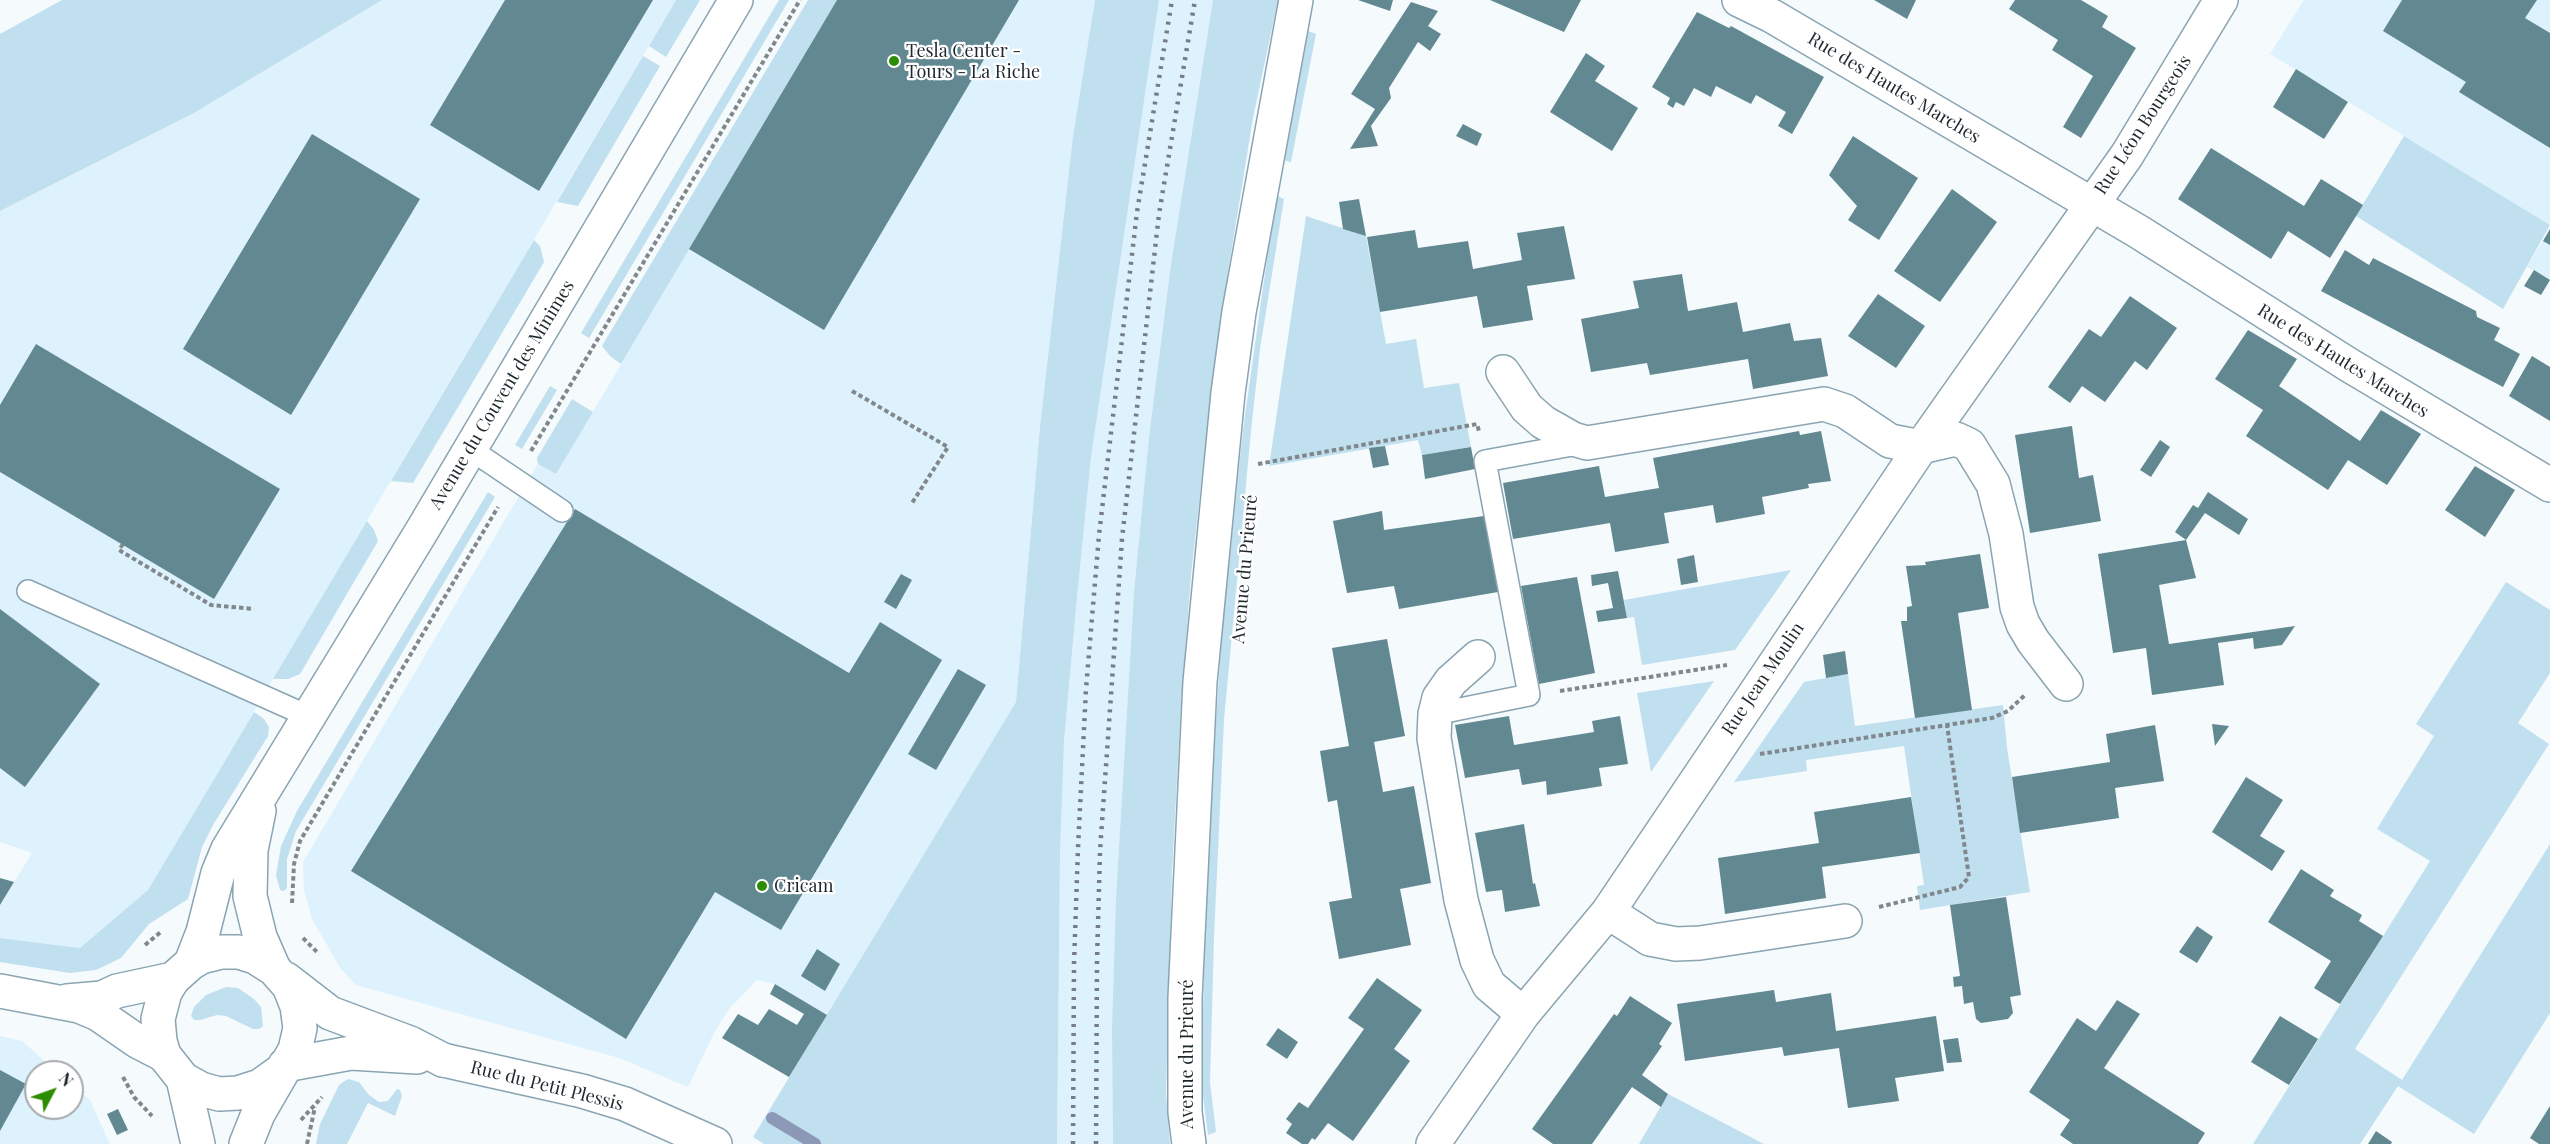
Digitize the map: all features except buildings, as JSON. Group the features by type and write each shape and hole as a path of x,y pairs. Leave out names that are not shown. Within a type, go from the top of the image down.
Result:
{"street":[{"name":"Avenue du Couvent des Minimes","path":"198,1144 173,1067 159,1041 158,1019 165,992 182,971 209,912 218,873 228,849 470,449 736,0"},
{"name":"Avenue du Prieuré","path":"1189,1144 1185,1112 1185,998 1200,682 1228,393 1239,312 1296,0"},
{"name":"Rue des Hautes Marches","path":"1739,0 1772,16 2139,232 2349,365 2550,485"},
{"name":"Rue Léon Bourgeois","path":"2061,247 2127,155 2221,0"},
{"name":"Rue Jean Moulin","path":"1433,1144 1523,1014 1608,912 1921,447 2061,247"},
{"path":"1503,372 1527,408 1543,422 1573,439 1587,442 1824,404 1845,411 1890,441 1921,447 1956,439 1969,445 1993,484 2006,534 2017,607 2023,624 2066,684"},
{"path":"1478,657 1451,681 1439,698 1435,714 1434,738 1461,900 1471,939 1489,985 1523,1014"},
{"name":"Avenue du Couvent des Minimes","path":"265,789 255,824 251,850 250,896 260,938 275,970"},
{"path":"1608,912 1650,939 1676,944 1700,943 1845,921"},
{"name":"Avenue du Couvent des Minimes","path":"182,971 221,952 239,952 255,957 275,970 289,986 297,1006 300,1028 295,1050 258,1114 246,1144"},
{"name":"Rue du Petit Plessis","path":"275,970 330,1013 410,1043 443,1060"},
{"path":"57,1001 93,1000 182,971"},
{"path":"0,991 79,1006 98,1014 201,1089 219,1094 238,1093 260,1086 284,1067"},
{"name":"Rue du Petit Plessis","path":"284,1067 342,1054 370,1053 443,1060 593,1094 625,1104 715,1144"}],"lane":[{"path":"1435,714 1529,695 1485,461 1587,442"},
{"path":"470,449 562,511"},
{"path":"28,591 309,717"}],"path":[{"path":"852,391 948,447 912,503"},
{"path":"1256,454 1254,465 1477,424 1485,461"},
{"path":"123,544 119,550 211,605 254,609"},
{"path":"1529,695 1726,665 1772,666"},
{"path":"1707,762 1992,718 2008,711 2033,687 2066,684"},
{"path":"1845,921 1885,904 1960,887 1969,877 1947,724"},
{"path":"117,991 133,958 160,932 184,919 209,912"},
{"path":"254,913 289,927 307,940 321,957"},
{"path":"246,1144 284,1131 315,1107 332,1082 342,1054"},
{"path":"307,1144 315,1107"}],"shaded area":[{"path":"62,0 382,0 194,113 0,211 0,34"},
{"path":"382,0 676,0 148,890 80,948 0,938 0,905 32,853 0,842 0,211 194,113"},
{"path":"676,0 700,0 666,57 649,46"},
{"path":"779,0 789,0 589,338 581,333"},
{"path":"808,0 837,0 621,364 602,346"},
{"path":"837,0 1095,0 1073,136 1040,427 1016,702 827,1015 775,984 757,980 729,1009 714,1033 688,1087 619,1058 356,985 341,969 312,919 304,890 303,862 538,464 556,474"},
{"path":"1095,0 1159,0 1091,457 1064,741 1060,854 1057,1144 764,1144 753,1137 1016,702 1040,427 1073,136"},
{"path":"1159,0 1213,0 1171,264 1149,437 1134,592 1116,898 1112,1028 1113,1144 1057,1144 1060,854 1064,741 1091,457"},
{"path":"1213,0 1278,0 1253,118 1228,272 1210,403 1191,575 1172,872 1166,1094 1170,1144 1113,1144 1112,1028 1116,898 1134,592 1149,437 1171,264"},
{"path":"2304,0 2550,0 2550,225 2270,54"},
{"path":"1308,31 1316,34 1291,162 1283,160"},
{"path":"643,56 660,66 578,206 557,202"},
{"path":"2404,136 2550,225 2503,309 2356,216"},
{"path":"1276,195 1284,199 1260,349 1224,720 1210,1082 1216,1132 1208,1135 1201,1081 1205,937 1222,633 1243,430"},
{"path":"1306,216 1366,236 1386,344 1416,339 1424,388 1459,383 1471,447 1422,455 1418,440 1269,466"},
{"path":"2550,229 2550,280 2527,267"},
{"path":"534,240 540,246 544,262 413,483 391,481"},
{"path":"550,386 557,390 522,449 515,445"},
{"path":"572,399 593,412 556,474 538,464 537,458"},
{"path":"488,492 495,497 296,831 287,859 287,888 284,891 280,890 276,875 281,846 297,811"},
{"path":"367,521 378,541 300,674 288,679 273,679"},
{"path":"1791,570 1735,650 1642,665 1634,617 1627,618 1624,600"},
{"path":"2506,582 2550,610 2550,673 2518,723 2549,744 2355,1049 2402,1080 2550,844 2550,1013 2474,1134 2398,1086 2360,1144 2253,1144 2430,861 2377,829 2434,736 2416,724"},
{"path":"1848,674 1855,726 2003,705 2007,748 2030,892 1920,910 1917,886 1924,885 1904,746 1806,760 1807,771 1734,782 1804,682"},
{"path":"1714,681 1651,772 1637,693"},
{"path":"254,712 264,719 269,727 268,736 202,847 188,899 149,924 121,958 96,970 70,973 0,962 0,938 80,948 148,890"},
{"path":"226,987 238,988 254,999 261,1007 263,1026 253,1029 226,1016 217,1015 194,1020 191,1016 194,1007 206,995"},
{"path":"0,1036 22,1041 43,1060 24,1060 24,1120 84,1120 84,1095 90,1100 110,1144 0,1144"},
{"path":"348,1079 359,1082 369,1095 379,1102 388,1101 397,1089 400,1090 402,1096 395,1116 368,1103 347,1144 316,1144 320,1124 339,1085"},
{"path":"1668,1094 1764,1144 1639,1144"}],"waterway":[{"path":"772,1118 815,1144"}],"railway":[{"path":"1073,1144 1074,964 1078,848 1086,689 1099,535 1137,212 1172,0"},
{"path":"1096,1144 1100,851 1122,539 1159,214 1195,0"}],"place":[{"name":"Tesla Center - Tours - La Riche","path":"894,61"},
{"name":"Cricam","path":"762,886"}]}
